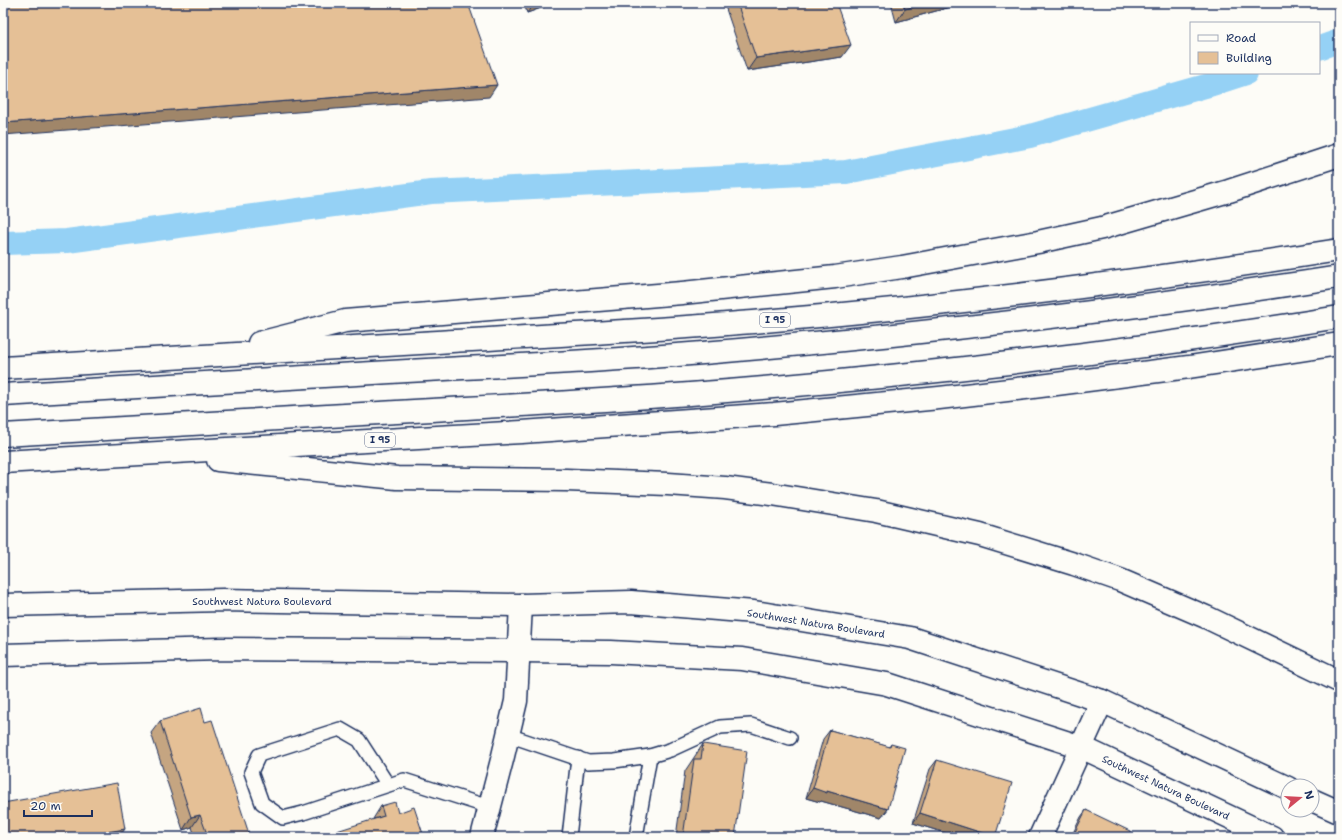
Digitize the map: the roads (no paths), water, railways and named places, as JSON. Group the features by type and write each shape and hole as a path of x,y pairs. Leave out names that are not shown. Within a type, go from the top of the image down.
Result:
{"main road":[{"path":"208,356 345,321 674,294 902,268 1038,242 1117,224 1229,191 1339,154"},
{"name":"I 95","path":"3,368 655,329 842,314 1088,286 1339,250"},
{"path":"3,395 553,363 792,345 947,330 1086,313 1339,276"},
{"path":"3,435 688,394 812,384 934,372 1052,358 1187,340 1339,317"},
{"name":"I 95","path":"3,462 596,428 774,414 1033,387 1174,369 1339,344"},
{"path":"149,454 397,478 620,482 725,488 822,501 876,511 980,535 1120,580 1206,617 1339,681"},
{"name":"Southwest Natura Boulevard","path":"3,605 223,600 521,605 631,602 754,612 910,638 1102,701 1280,784"},
{"path":"482,837 516,701 521,605"},
{"name":"Southwest Natura Boulevard","path":"3,655 220,649 611,652 742,659 887,684 1081,747 1272,837"},
{"path":"1040,837 1102,701"},
{"path":"1320,804 1339,812"}],"lane":[{"path":"508,735 588,762 614,761 650,756 670,750 720,727 751,725 790,738"},
{"path":"388,785 359,740 340,729 259,755 251,772 262,803 283,818 303,813 404,780 489,807"},
{"path":"636,837 650,756"},
{"path":"569,837 578,758"}],"waterway":[{"path":"1320,48 1339,41"},
{"path":"3,243 67,241 431,192 846,172 1030,136 1243,74"}]}
